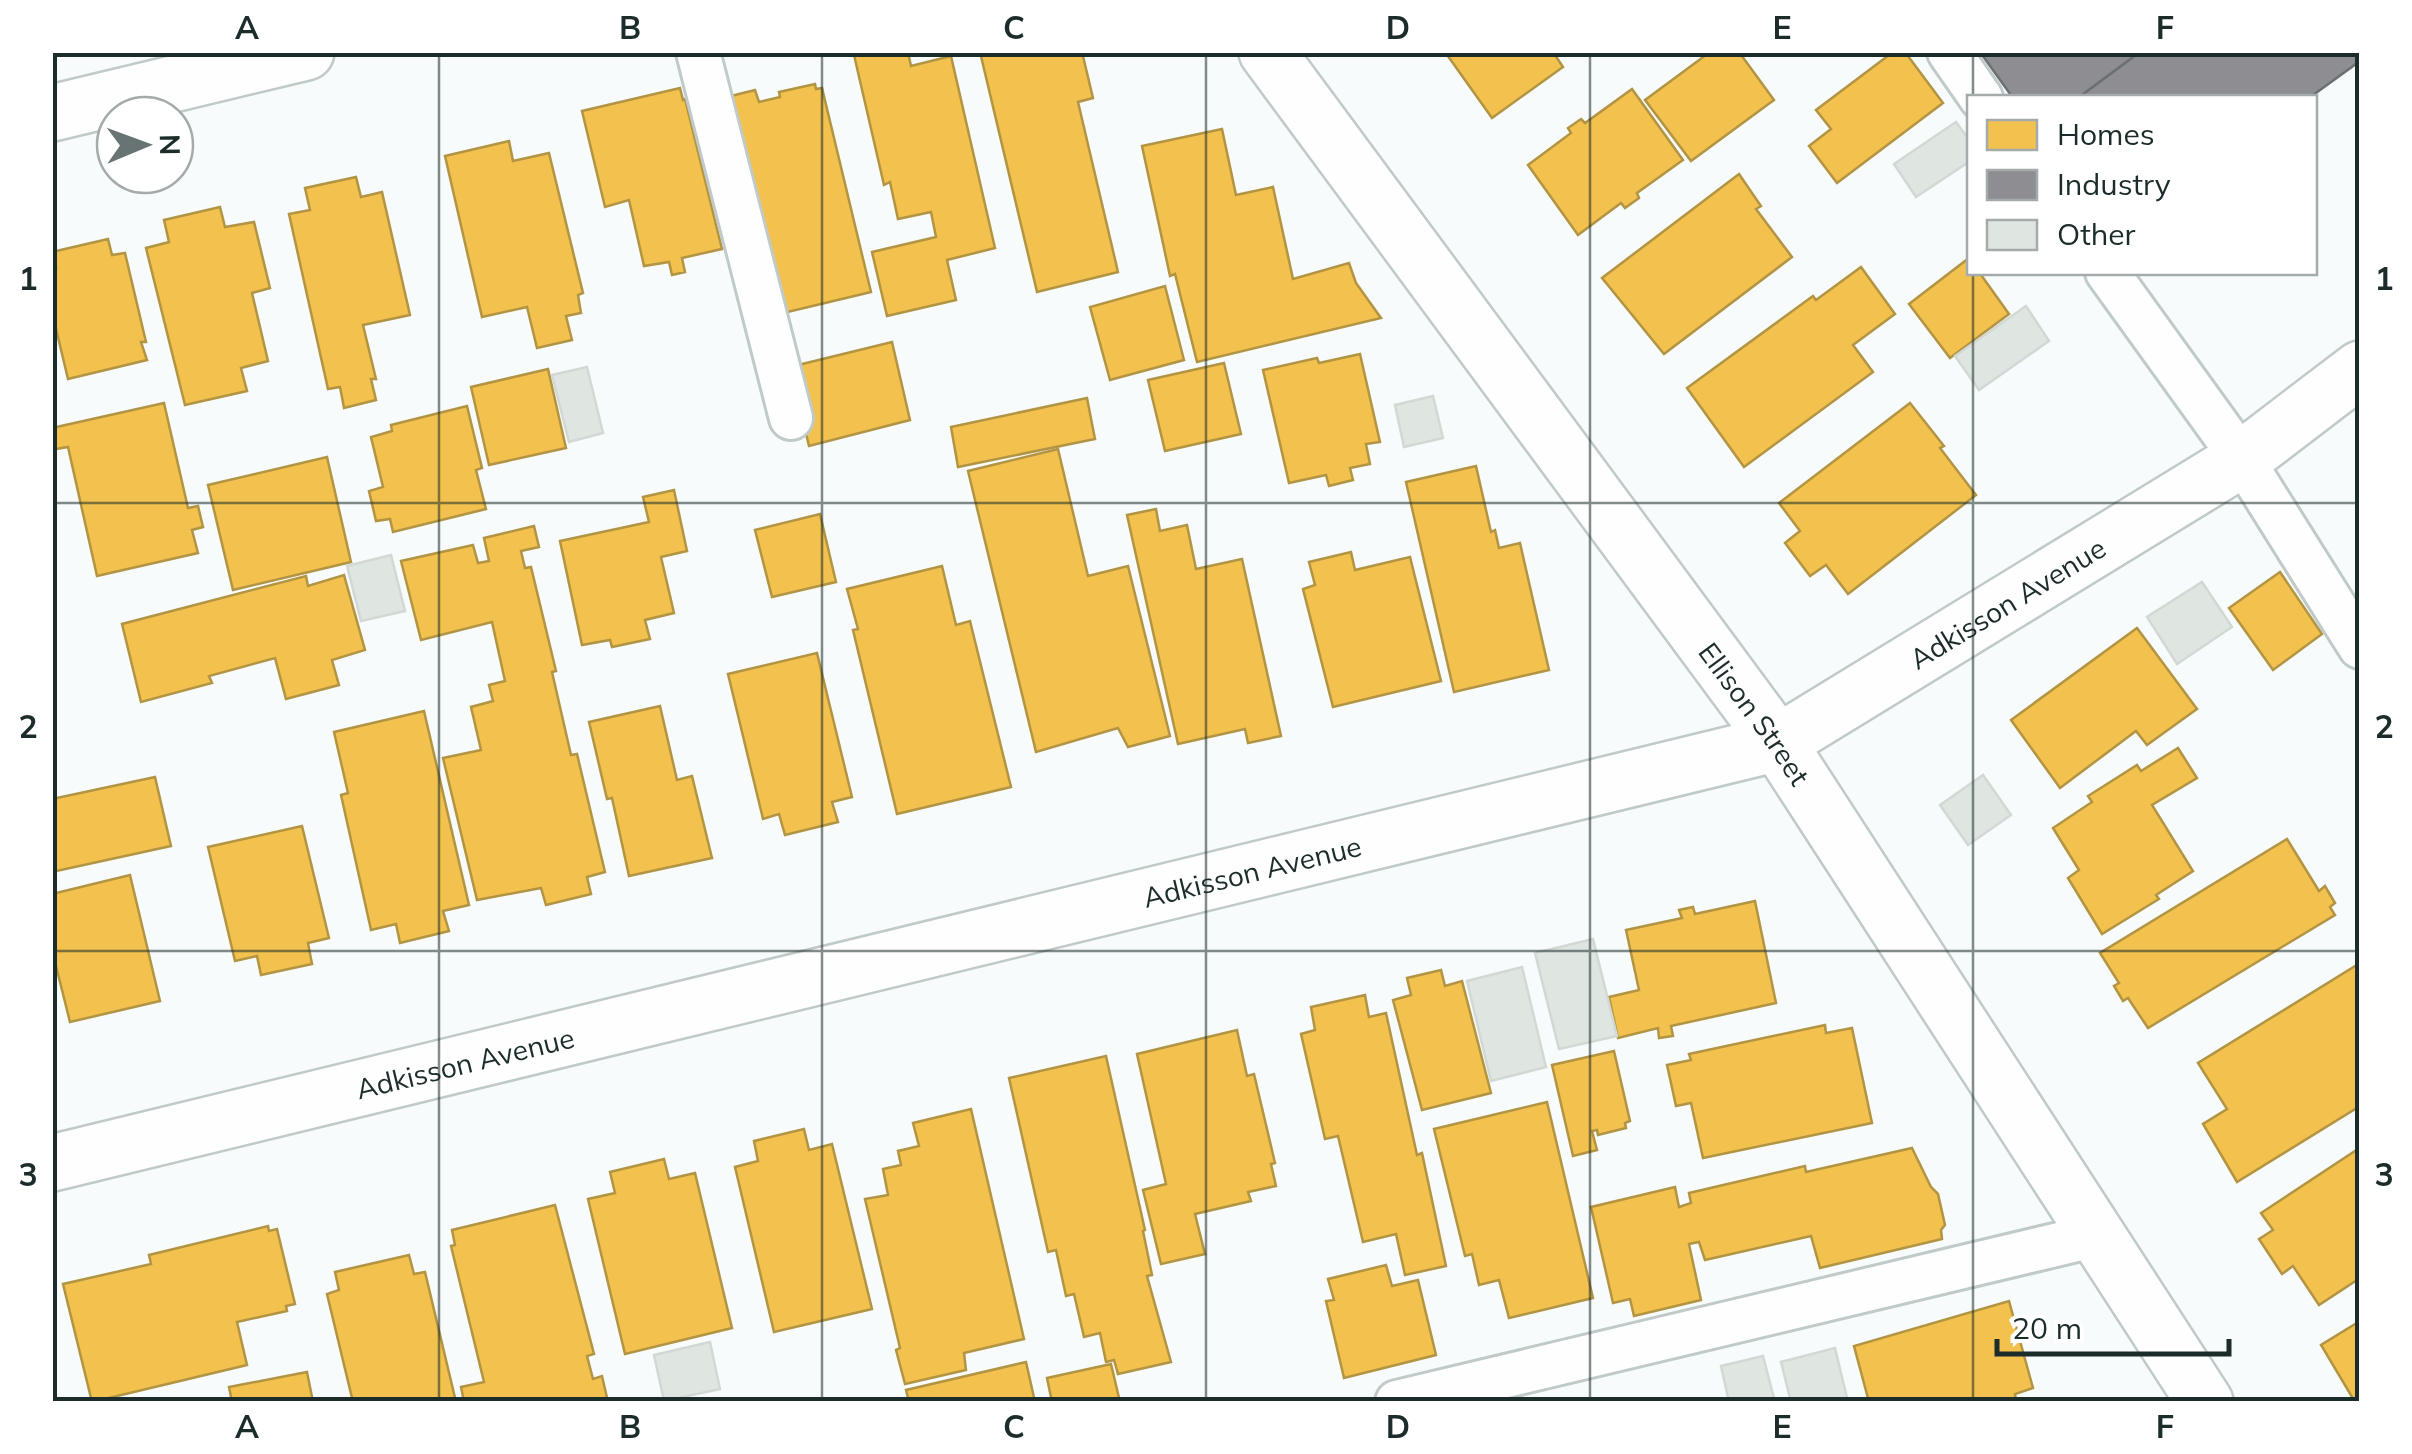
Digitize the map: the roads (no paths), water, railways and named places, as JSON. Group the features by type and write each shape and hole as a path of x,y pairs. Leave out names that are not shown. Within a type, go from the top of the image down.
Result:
{"street":[{"path":"52,113 306,52"},
{"name":"Ellison Street","path":"1267,52 1778,743 2205,1402"},
{"name":"Adkisson Avenue","path":"52,1162 1778,743 2242,459 2360,369"}],"lane":[{"path":"698,52 791,418"},
{"path":"1949,52 1979,95"},
{"path":"2109,275 2242,459 2360,647"},
{"path":"1398,1402 2098,1235"}]}
